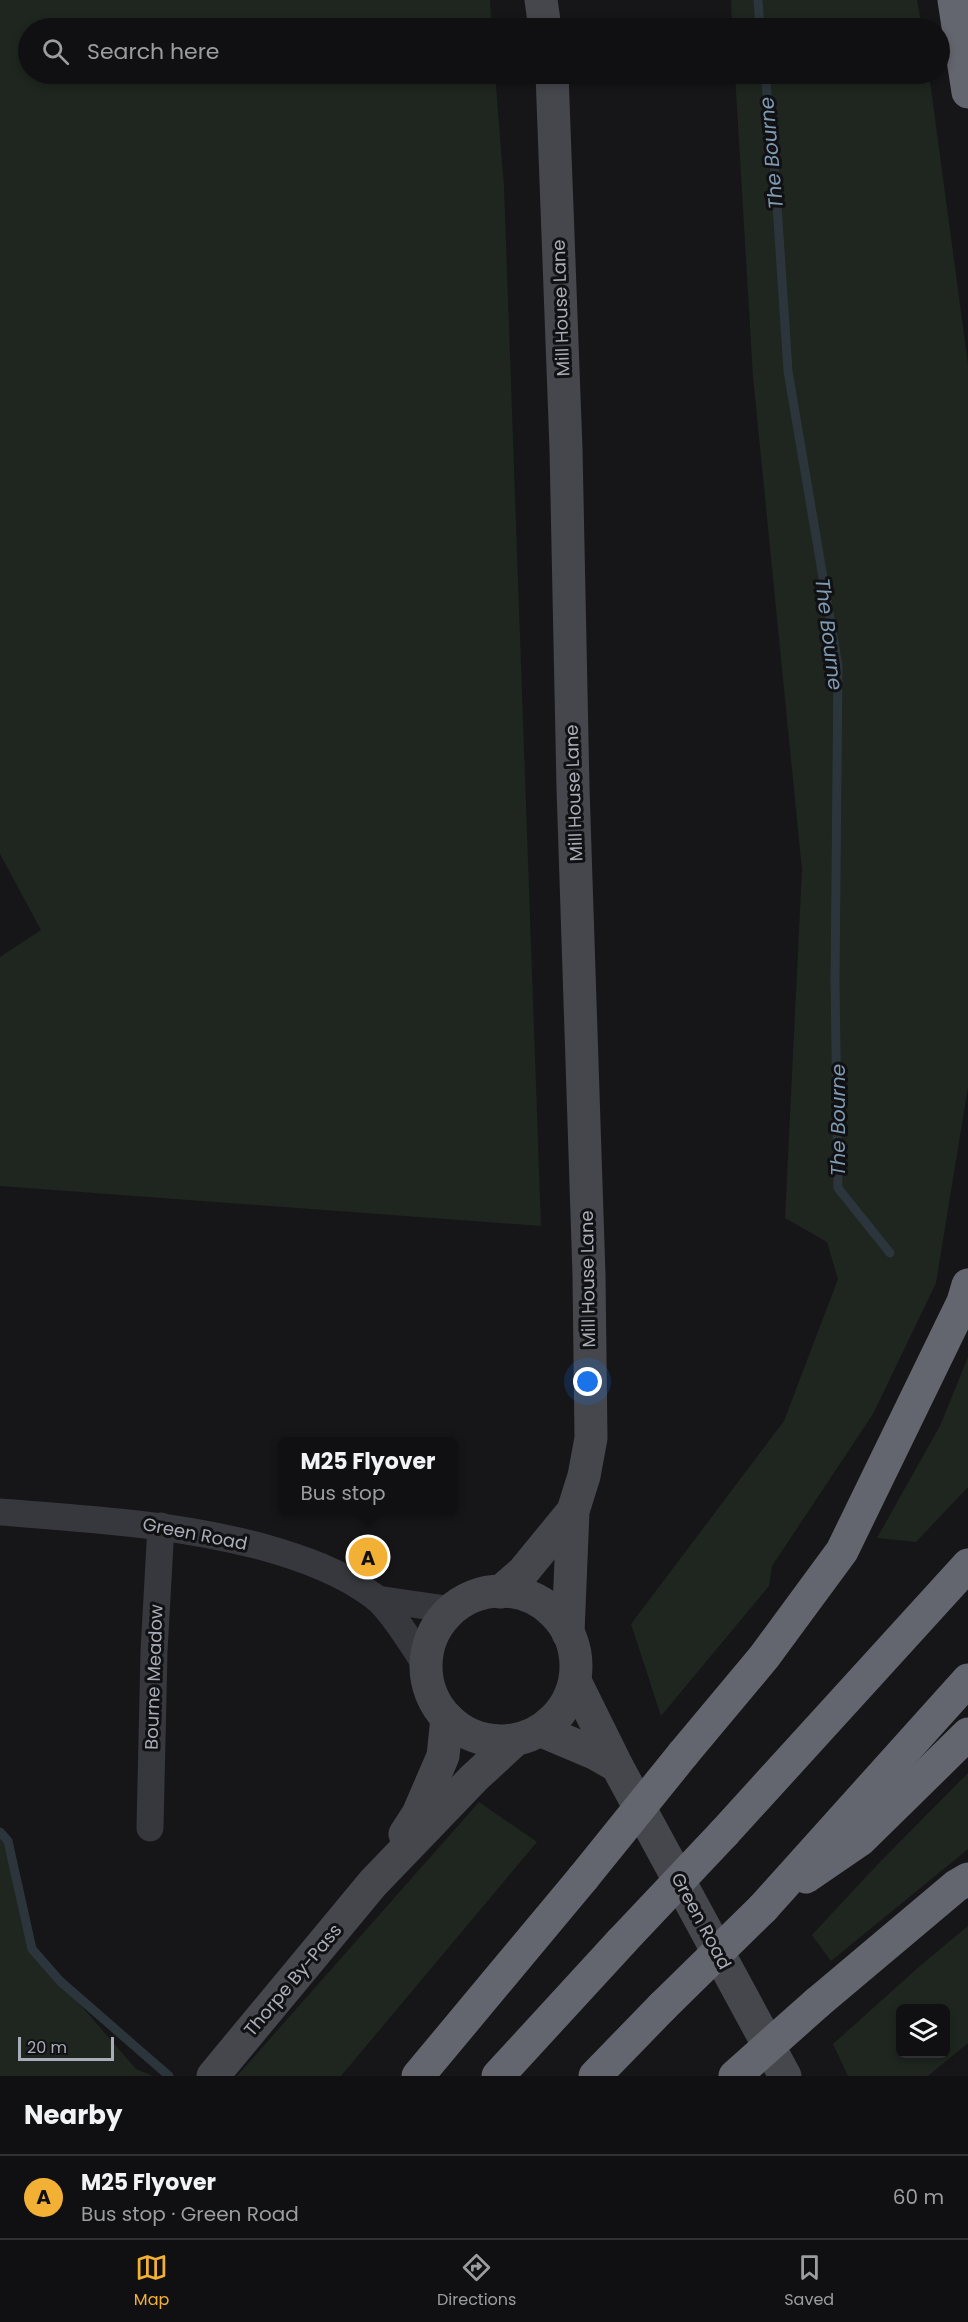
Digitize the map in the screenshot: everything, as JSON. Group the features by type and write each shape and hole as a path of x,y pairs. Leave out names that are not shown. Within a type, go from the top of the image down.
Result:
{"highway":[{"path":"954,0 968,92"},
{"path":"418,2076 764,1657 842,1551 963,1302 968,1285"},
{"path":"498,2076 968,1566"},
{"path":"595,2076 763,1908 835,1825 968,1680"},
{"path":"763,1908 861,1840 968,1734"},
{"path":"735,2076 817,2003 956,1886 968,1879"}],"main road":[{"path":"541,0 544,18"},
{"name":"Mill House Lane","path":"552,84 566,449 573,800 589,1275 591,1438 584,1476 573,1511 568,1633"},
{"name":"Mill House Lane","path":"500,1592 523,1572 573,1511"},
{"path":"528,1736 563,1711 576,1683 576,1654 566,1626 546,1604 518,1592 489,1591 461,1602 439,1622 427,1649 426,1679 437,1707 457,1728 484,1741 528,1736 594,1753 617,1766"},
{"name":"Green Road","path":"576,1683 617,1766 786,2076"},
{"name":"Thorpe By-Pass","path":"373,1883 418,1814 443,1756 447,1718"},
{"name":"Thorpe By-Pass","path":"213,2076 373,1883 474,1778 528,1736"}],"street":[{"name":"Green Road","path":"0,1512 136,1522 224,1537 295,1556 347,1578 378,1599 427,1667"},
{"name":"Bourne Meadow","path":"150,1828 154,1651 161,1526"},
{"name":"Green Road","path":"378,1599 453,1610"}],"shaded area":[{"path":"0,0 490,0 491,18 18,18 18,84 496,84 504,187 541,1226 0,1186 0,957 41,930 0,854"},
{"path":"731,0 917,0 920,18 732,18"},
{"path":"736,84 930,84 968,364 968,1087 936,1283 873,1414 772,1566 769,1586 661,1716 631,1624 784,1421 838,1279 827,1242 785,1218 802,870 753,377"},
{"path":"968,1357 968,1487 916,1542 877,1538 940,1426"},
{"path":"968,1773 968,1849 831,1961 812,1935"},
{"path":"479,1802 537,1842 341,2076 237,2076"},
{"path":"0,1833 8,1841 32,1949 136,2069 153,2076 0,2076"},
{"path":"968,1926 968,2043 950,2058 950,2004 896,2004 896,2058 950,2058 928,2076 848,2076 833,2044"}],"waterway":[{"name":"The Bourne","path":"758,0 759,18"},
{"name":"The Bourne","path":"766,84 775,175 788,371 838,666 835,981 838,1188 890,1253"},
{"path":"0,1832 8,1841 32,1949 60,1981 169,2076"}],"place":[{"name":"M25 Flyover","path":"368,1557"}]}
